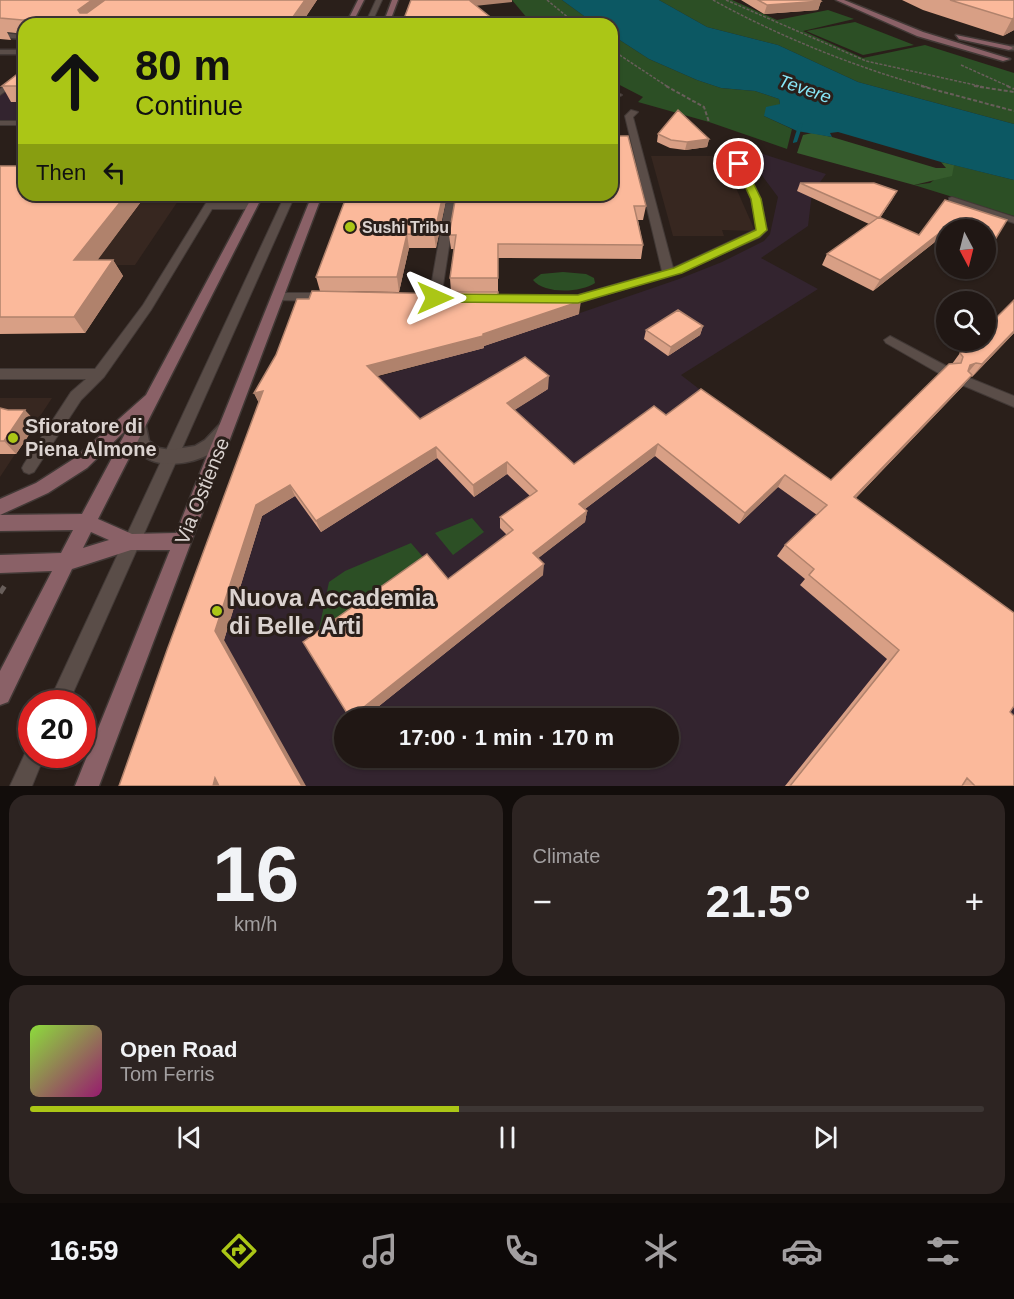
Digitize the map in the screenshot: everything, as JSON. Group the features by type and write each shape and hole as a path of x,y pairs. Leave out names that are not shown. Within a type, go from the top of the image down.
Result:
{"main road":[{"path":"352,18 361,0"},
{"path":"388,18 395,0"},
{"path":"839,0 920,34 1010,60"},
{"path":"862,0 913,21"},
{"path":"937,30 1013,48"},
{"path":"1010,60 999,52 1013,48"},
{"path":"0,694 66,562 255,201"},
{"name":"Via Ostiense","path":"87,786 315,201"},
{"path":"0,507 42,488 81,463 157,389"},
{"path":"0,523 87,522 131,542"},
{"path":"0,564 66,562 131,542 182,542"}],"street":[{"path":"0,35 18,37"},
{"path":"0,52 18,52"},
{"path":"139,426 142,444 146,448 158,454 171,456 190,455 202,451 228,426"}],"lane":[{"path":"371,18 379,0"},
{"path":"0,93 18,79"},
{"path":"634,112 629,116 668,272"},
{"path":"0,123 18,123"},
{"path":"554,299 578,299 668,272 756,235 762,230 756,199 739,164"},
{"path":"952,200 1014,220"},
{"path":"29,468 76,396 99,374 147,307 212,201"},
{"path":"209,206 255,201"},
{"name":"Via Ostiense","path":"64,690 287,201"},
{"path":"435,298 451,201"},
{"path":"277,297 340,297"},
{"path":"890,340 945,371"},
{"path":"0,375 99,374"},
{"path":"967,382 1014,402"},
{"path":"21,786 29,768"}],"path":[{"path":"547,0 569,18"},
{"path":"713,0 754,23 896,79 1014,111"},
{"path":"726,0 866,61 960,83 1014,91"},
{"path":"618,54 678,94 704,107 709,122"},
{"path":"961,65 1014,91"}],"shaded area":[{"path":"18,76 18,126 0,125 0,89"},
{"path":"741,147 826,174 812,193 808,226 761,258 818,289 681,375 1014,632 1014,786 135,786 316,393 410,368 507,338 679,279 722,262 764,241 770,234 778,197"},
{"path":"651,156 722,156 755,231 722,230 724,236 673,236"},
{"path":"0,181 18,192 18,201 178,201 135,265 0,265"},
{"path":"0,398 52,398 0,477"}],"green space":[{"path":"512,0 562,0 587,18 527,18"},
{"path":"659,0 732,0 777,20 828,10 854,19 803,31 863,58 925,45 1014,73 1014,124 858,82 778,45 707,27"},
{"path":"855,22 914,45 863,55 806,31"},
{"path":"618,39 649,59 697,80 721,88 755,91 779,99 780,104 764,116 792,129 787,149 709,122 638,102 643,97 618,84"},
{"path":"812,133 936,168 946,168 941,162 954,165 952,176 914,185 797,153 803,135"},
{"path":"954,165 1014,180 1014,216 914,185 930,183"},
{"path":"563,272 586,274 594,278 595,283 581,289 553,290 538,285 533,280 541,274"},
{"path":"472,518 484,532 453,555 435,533"},
{"path":"411,543 429,564 315,648 329,582 345,571"}],"water":[{"name":"Tevere","path":"562,0 659,0 707,27 778,45 858,82 1014,124 1014,180 941,162 838,132 830,133 832,137 797,131 764,116 766,107 780,104 779,99 755,91 721,88 697,80 649,59 618,39 618,18 587,18"}],"building":[{"path":"0,0 92,0 78,10 80,13 87,13 105,0 305,0 292,18 0,18"},
{"path":"411,0 469,0 492,18 404,18"},
{"path":"758,0 820,0 821,1 767,5"},
{"path":"950,0 1014,0 1014,18 1012,19"},
{"path":"18,74 18,86 2,86"},
{"path":"678,110 709,139 687,142 671,140 658,134"},
{"path":"618,136 628,136 646,206 634,206 643,245 498,244 498,278 450,278 456,235 449,235 455,201 618,201"},
{"path":"0,166 18,166 18,201 121,201 74,260 113,260 74,317 0,317"},
{"path":"800,183 874,183 897,191 879,218"},
{"path":"945,200 1007,220 996,238 996,219 936,219 936,236 880,280 827,254 879,217 919,235"},
{"path":"345,201 442,201 434,235 407,234 397,277 316,277"},
{"path":"312,291 448,294 448,292 498,292 498,295 507,295 507,298 580,298 581,301 483,334 483,336 367,366 420,419 525,357 549,376 507,403 574,464 654,406 666,415 701,389 831,480 949,364 961,363 963,357 960,353 962,351 995,351 982,364 970,365 968,371 972,375 854,497 1014,613 1014,706 1010,712 1014,716 1014,786 975,786 967,778 962,786 790,786 899,650 809,575 814,569 785,545 827,505 785,475 745,513 658,444 579,504 587,511 533,553 544,564 363,708 344,708 303,642 427,554 448,579 513,530 500,517 537,491 507,462 473,485 436,447 316,521 290,485 256,505 215,631 302,786 219,786 215,778 213,786 119,786 263,391 254,393 276,355 297,299 309,299"},
{"path":"1014,300 1014,331 996,350 996,318"},
{"path":"678,310 703,326 671,347 646,330"},
{"path":"0,408 25,410 4,441 0,441"}],"waterway":[{"path":"795,142 801,124"}],"place":[{"name":"Sushi Tribu","path":"350,227"},
{"name":"Sfioratore di Piena Almone","path":"13,438"},
{"name":"Nuova Accademia di Belle Arti","path":"217,611"}],"route":[{"path":"435,298 578,299 678,270 756,235 762,230 756,199 739,164"}]}
